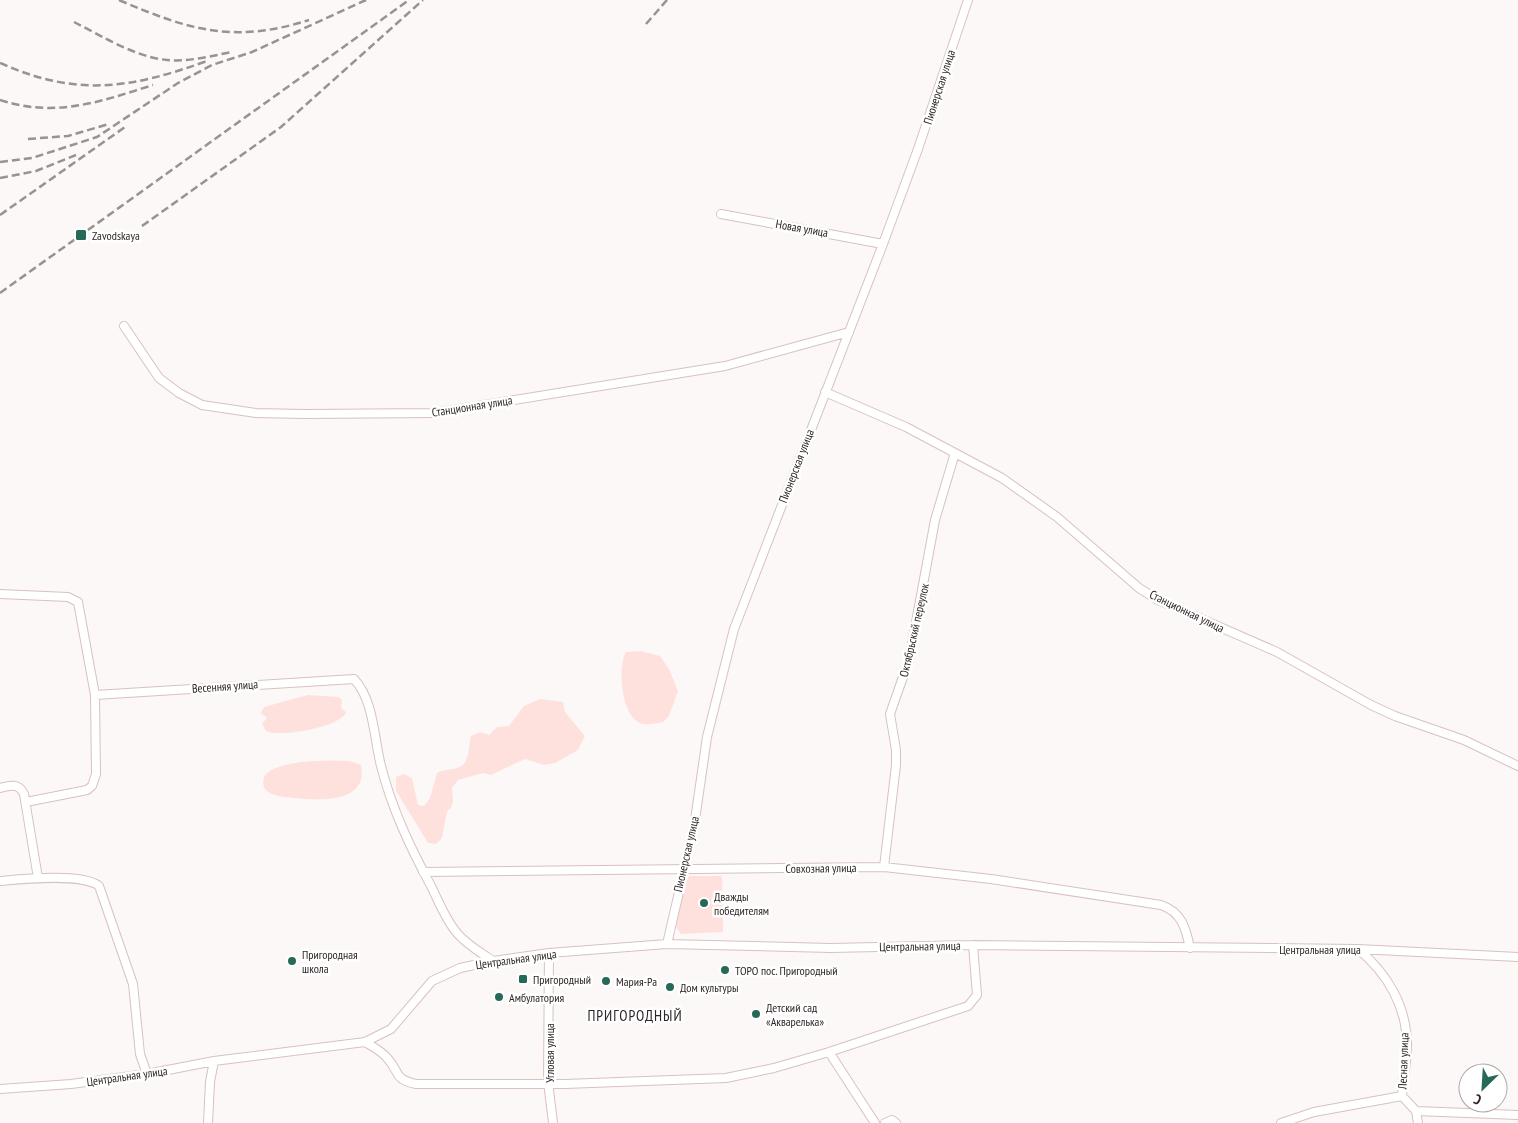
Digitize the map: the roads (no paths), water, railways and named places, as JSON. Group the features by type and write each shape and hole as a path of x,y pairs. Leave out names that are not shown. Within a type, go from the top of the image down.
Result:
{"street":[{"name":"Пионерская улица","path":"667,944 682,870 694,827 707,737 734,629 883,244 918,149 968,0"},
{"name":"Новая улица","path":"721,214 883,244"},
{"name":"Станционная улица","path":"124,326 159,378 179,393 202,405 256,413 304,414 434,413 724,366 849,332"},
{"name":"Станционная улица","path":"825,392 906,427 1002,478 1057,517 1140,588 1158,600 1277,652 1371,705 1464,740 1518,766"},
{"name":"Октябрьский переулок","path":"884,867 896,765 896,750 890,714 909,660 935,520 955,453"},
{"path":"0,594 68,597 78,602 95,695 96,774 92,786 87,790 26,802"},
{"name":"Весенняя улица","path":"95,695 354,679 362,688 366,699 381,766 395,812 423,872"},
{"path":"0,788 9,785 18,787 24,794 38,878"},
{"name":"Совхозная улица","path":"423,872 884,867 991,879 1161,905 1173,909 1180,919 1187,933 1190,948"},
{"path":"423,872 456,932 470,946 493,961"},
{"path":"0,881 38,878 87,880 100,886 133,984 140,1054 147,1074"},
{"name":"Центральная улица","path":"0,1089 71,1084 147,1074 214,1061 365,1042 391,1029 432,981 460,968 493,961 549,954 667,944 831,948 973,945 1358,949 1518,957"},
{"name":"Центральная улица","path":"365,1042 390,1060 398,1076 406,1082 416,1084 548,1082 574,1084 726,1078 774,1068 829,1052 968,1006 974,1002 978,995 973,945"},
{"name":"Лесная улица","path":"1358,949 1381,971 1392,986 1398,1002 1406,1034 1402,1096 1416,1111"},
{"name":"Угловая улица","path":"549,954 548,1082 554,1123"},
{"path":"829,1052 875,1123"},
{"path":"208,1123 210,1082 214,1061"},
{"path":"1281,1123 1314,1112 1402,1096"},
{"path":"1418,1123 1416,1111 1518,1114"},
{"path":"885,1123 892,1120 896,1123"}],"railway":[{"path":"119,0 168,19 212,30 234,32 258,31 309,20"},
{"path":"0,162 32,158 97,137 178,83 212,65 252,52 366,0"},
{"path":"0,293 409,0"},
{"path":"142,226 281,127 423,0"},
{"path":"646,24 667,0"},
{"path":"74,22 119,45 155,58 183,60 232,52"},
{"path":"0,63 28,74 54,81 79,85 103,85 153,78 207,61"},
{"path":"0,100 40,108 59,108 96,102 153,85"},
{"path":"28,139 68,136 109,124"},
{"path":"0,215 125,127"},
{"path":"0,178 36,171 76,155"}],"place":[{"name":"Zavodskaya","path":"81,235"},
{"name":"Дважды победителям","path":"704,903"},
{"name":"Пригородная школа","path":"292,961"},
{"name":"ТОРО пос. Пригородный","path":"725,970"},
{"name":"Пригородный","path":"523,979"},
{"name":"Мария-Ра","path":"606,981"},
{"name":"Дом культуры","path":"670,987"},
{"name":"Амбулатория","path":"499,997"},
{"name":"Детский сад «Акварелька»","path":"756,1014"}],"district":[{"name":"ПРИГОРОДНЫЙ","path":"635,1015"}]}
